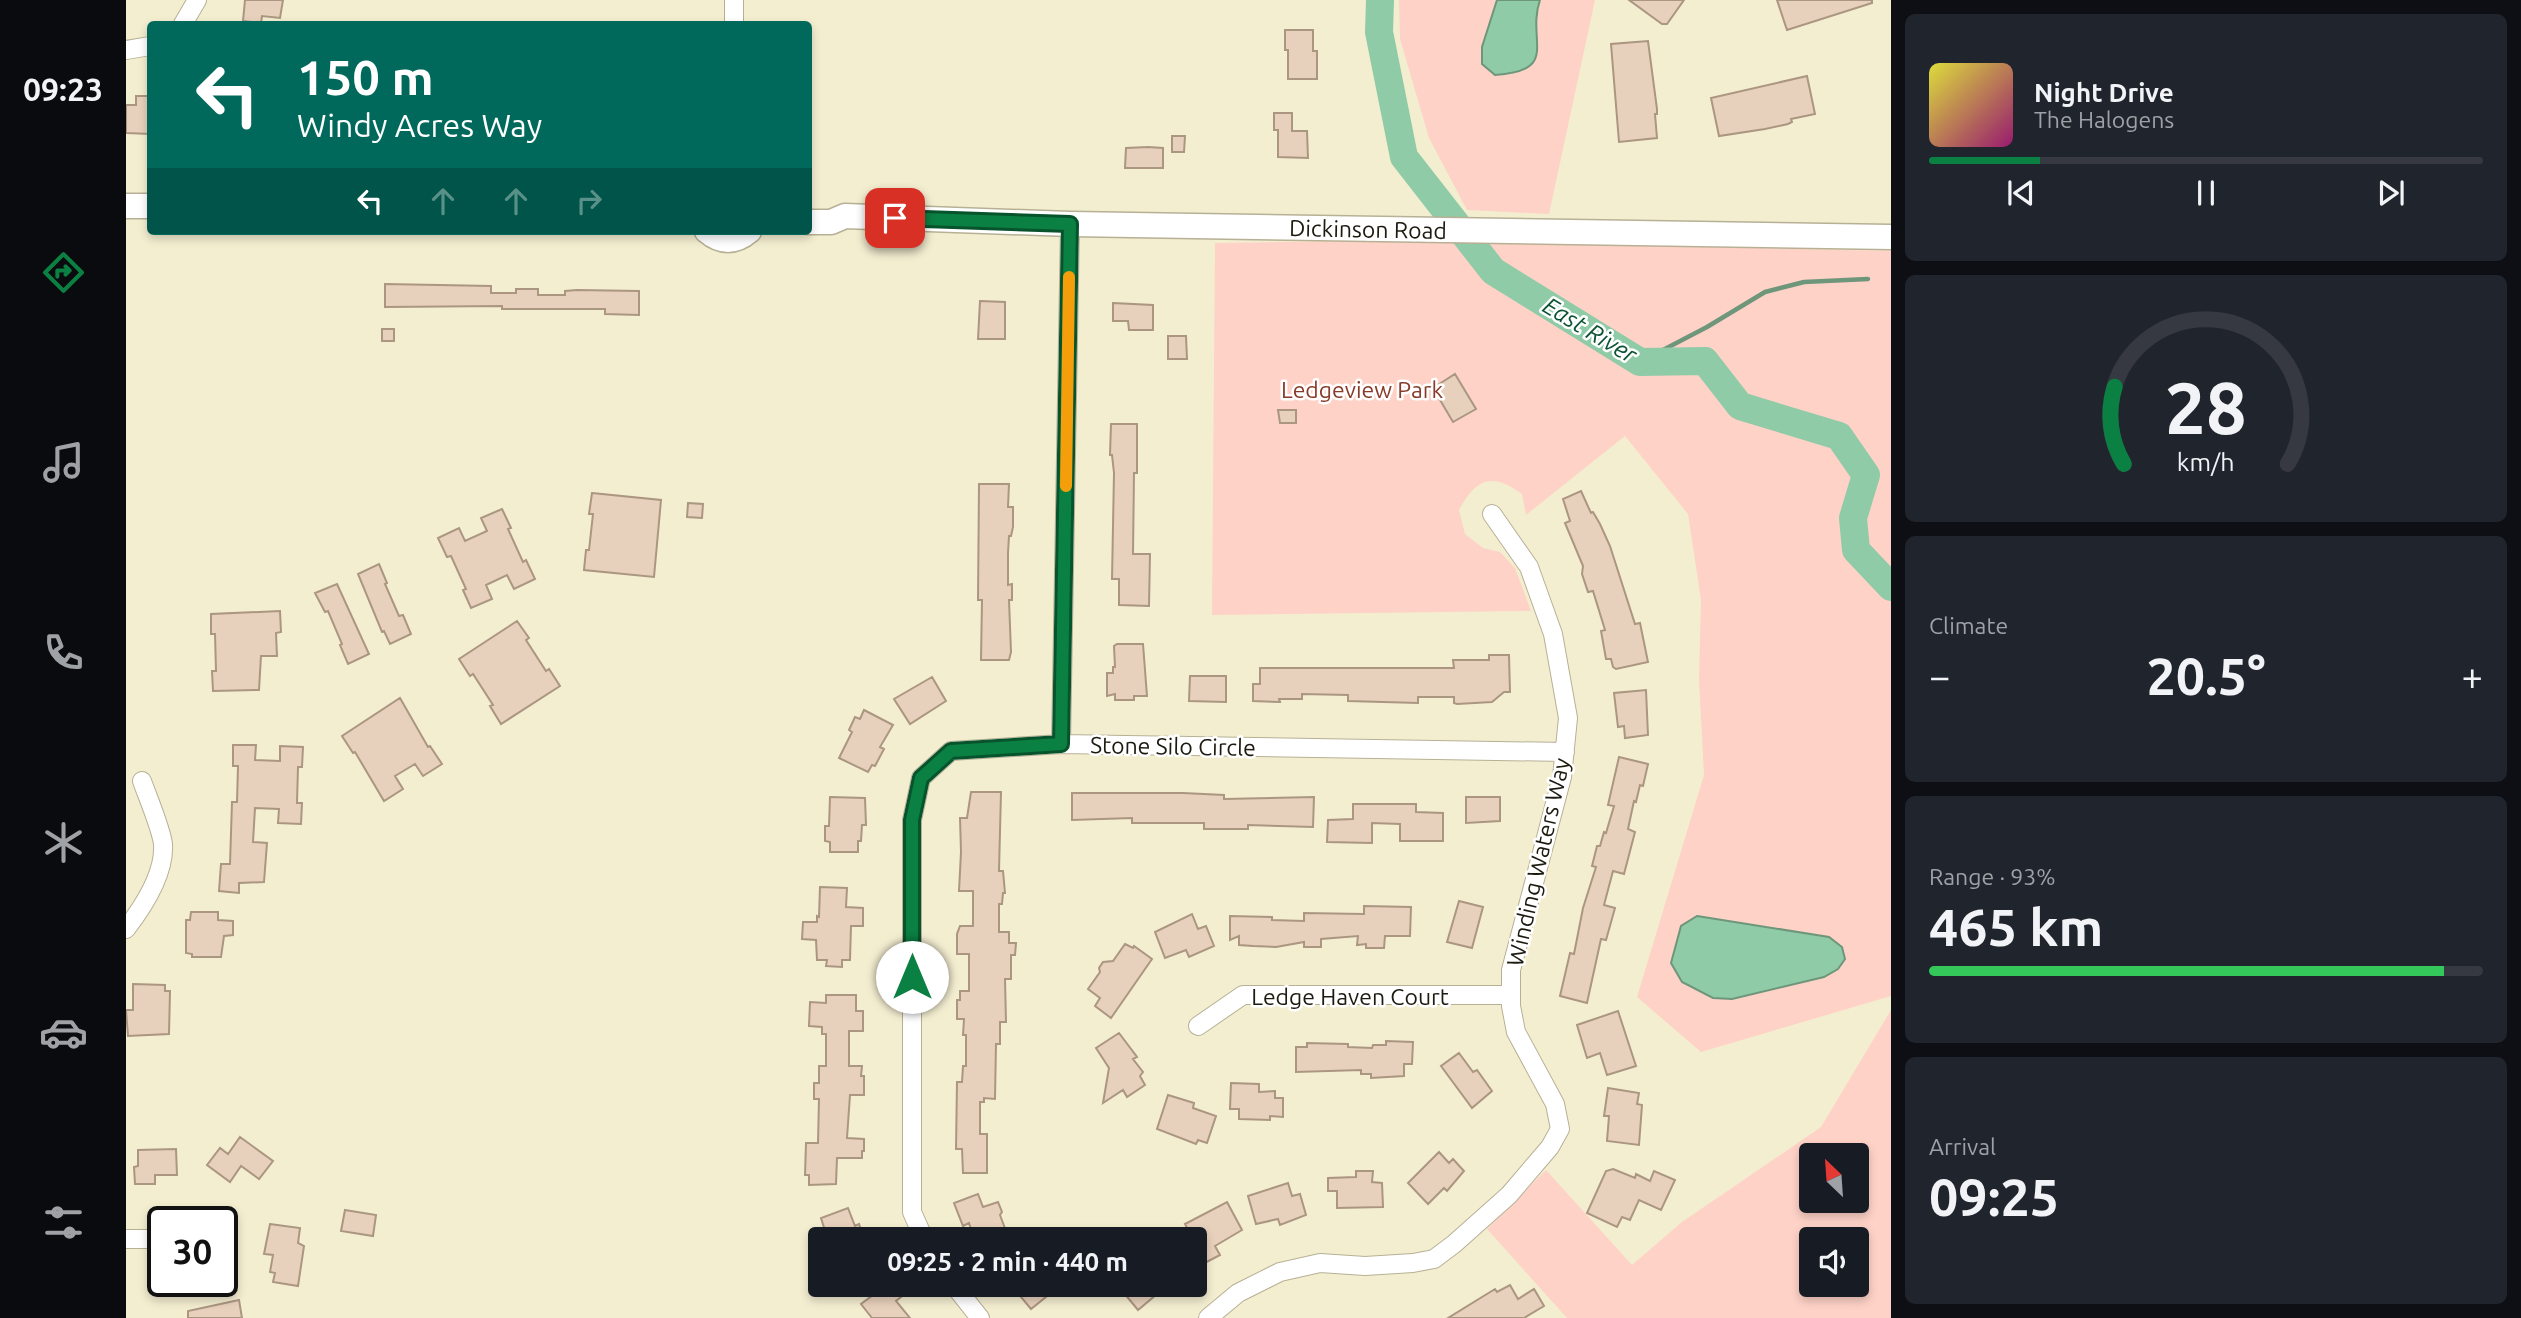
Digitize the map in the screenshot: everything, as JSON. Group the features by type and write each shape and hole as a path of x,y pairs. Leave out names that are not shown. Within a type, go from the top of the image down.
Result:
{"street":[{"path":"185,21 197,0"},
{"path":"734,0 734,21"},
{"path":"126,50 147,46"},
{"name":"Dickinson Road","path":"812,206 831,205 845,216"},
{"path":"126,206 147,206"},
{"name":"Dickinson Road","path":"812,222 831,222 845,216 1070,224 1891,237"},
{"path":"1061,744 1070,224"},
{"path":"712,235 723,240 741,235"},
{"name":"Winding Waters Way","path":"1208,1318 1238,1293 1280,1272 1320,1263 1365,1266 1434,1259 1509,1195 1550,1147 1560,1129 1556,1104 1516,1032 1511,970 1562,777 1568,718 1553,634 1529,567 1492,514"},
{"name":"Stone Silo Circle","path":"919,1227 912,1212 912,820 921,778 951,751 1061,744 1565,752"},
{"path":"126,929 152,888 159,869 163,844 142,781"},
{"name":"Ledge Haven Court","path":"1198,1026 1243,995 1511,995"},
{"path":"126,1239 147,1239"},
{"path":"963,1297 980,1318"}],"green space":[{"path":"1399,0 1595,0 1549,214 1467,210 1429,138 1400,39"},
{"name":"Ledgeview Park","path":"1483,239 1573,244 1891,251 1891,996 1701,1052 1637,997 1704,775 1699,680 1701,600 1688,514 1625,436 1526,515 1522,494 1493,481 1478,485 1459,510 1465,534 1483,548 1500,552 1515,568 1531,611 1212,615 1215,243"},
{"path":"1891,1010 1891,1318 1567,1318 1487,1229 1546,1170 1632,1265 1682,1222 1821,1127"}],"shaded area":[{"path":"1497,0 1540,0 1535,60 1528,67 1515,72 1495,75 1482,64 1482,47"},
{"path":"1697,916 1829,937 1842,947 1845,959 1838,969 1824,977 1732,999 1713,998 1682,982 1671,963 1681,926"}],"building":[{"path":"245,0 283,0 280,18 262,16 261,21 243,21"},
{"path":"1629,0 1684,0 1667,24 1662,24"},
{"path":"1777,0 1872,0 1872,3 1787,30"},
{"path":"1285,30 1313,30 1313,51 1317,51 1317,79 1288,79"},
{"path":"1648,41 1657,109 1657,138 1619,142 1611,44"},
{"path":"1807,76 1815,114 1791,119 1792,122 1788,124 1719,136 1711,98"},
{"path":"136,96 147,96 147,134 126,133 126,105 136,105"},
{"path":"1274,113 1292,113 1292,131 1307,131 1308,158 1278,157 1278,130 1274,130"},
{"path":"1172,136 1185,136 1184,152 1172,152"},
{"path":"1126,148 1163,148 1163,168 1125,168"},
{"path":"385,284 491,286 491,293 516,293 516,289 538,289 538,295 565,295 565,291 577,290 639,291 639,315 605,314 605,309 385,307"},
{"path":"980,301 1005,302 1005,339 978,339"},
{"path":"1113,303 1153,305 1153,330 1129,330 1128,321 1113,321"},
{"path":"382,329 394,329 394,341 382,341"},
{"path":"1168,336 1186,336 1187,359 1168,359"},
{"path":"1455,374 1476,409 1453,422 1433,388"},
{"path":"1278,410 1296,410 1296,423 1280,423"},
{"path":"1111,424 1137,424 1133,554 1150,554 1149,606 1119,605 1119,579 1112,579 1114,473 1110,455"},
{"path":"979,484 1009,484 1008,507 1013,507 1013,527 1009,536 1008,553 1008,585 1012,584 1012,600 1009,600 1009,660 981,660 982,600 978,600"},
{"path":"1581,491 1610,546 1635,624 1640,623 1648,662 1616,669 1611,659 1606,659 1601,631 1605,630 1593,591 1588,592 1582,574 1583,566 1565,523 1570,521 1563,499"},
{"path":"592,493 661,500 654,577 584,570 593,514 589,514"},
{"path":"688,503 703,504 702,518 687,517"},
{"path":"502,509 523,562 526,560 535,579 514,589 507,575 486,585 492,599 471,608 463,590 466,589 451,556 447,557 438,538 459,528 465,541 487,531 481,518"},
{"path":"379,564 399,616 403,615 411,634 390,644 384,631 382,632 358,574"},
{"path":"337,584 369,654 348,664 328,611 325,612 315,593"},
{"path":"280,611 281,632 276,633 277,656 261,656 259,690 213,691 212,671 216,671 215,634 211,634 211,614"},
{"path":"517,621 546,671 549,669 560,686 501,724 490,706 493,705 473,674 470,676 459,659"},
{"path":"1143,644 1147,696 1134,696 1134,700 1115,700 1115,694 1107,696 1107,673 1113,673 1114,646"},
{"path":"1489,655 1509,655 1510,692 1504,692 1492,702 1457,704 1454,703 1454,697 1418,697 1418,703 1348,701 1348,695 1302,694 1302,699 1279,699 1280,702 1253,701 1253,684 1260,684 1260,668 1454,668 1453,660 1489,660"},
{"path":"1190,676 1226,676 1226,702 1189,701"},
{"path":"932,677 946,701 910,724 894,699"},
{"path":"1646,690 1648,735 1625,738 1624,726 1618,727 1614,693"},
{"path":"400,698 428,747 430,746 442,764 423,776 415,764 395,776 403,789 384,801 355,752 353,753 342,736"},
{"path":"864,710 893,725 880,747 884,749 875,766 872,765 868,772 839,758 852,732 849,730 855,717 860,719"},
{"path":"233,745 256,745 255,760 280,761 280,746 303,747 302,767 298,767 297,803 302,803 301,824 278,823 279,809 255,808 253,842 267,843 264,882 239,883 239,893 219,891 221,864 230,864 232,802 237,802 238,766 233,766"},
{"path":"1619,757 1648,764 1643,786 1640,785 1636,802 1634,801 1628,829 1635,832 1624,874 1613,871 1604,905 1615,908 1606,940 1601,939 1587,1003 1560,996 1570,953 1574,954 1583,908 1596,867 1592,866 1597,846 1600,846 1604,832 1606,833 1614,806 1608,805"},
{"path":"971,792 1001,792 999,871 1003,871 1005,893 1002,904 999,904 999,932 1009,932 1009,943 1016,943 1015,955 1011,955 1011,979 1005,979 1006,1022 1000,1022 1000,1044 996,1044 995,1099 984,1098 984,1102 980,1102 980,1134 987,1134 987,1173 963,1173 962,1149 956,1149 957,1082 962,1082 963,1066 966,1066 964,1019 957,1019 957,1000 960,1000 960,991 969,991 969,954 957,954 957,934 960,926 973,926 973,891 959,891 960,818 967,818"},
{"path":"1072,793 1183,793 1224,795 1224,799 1314,797 1313,827 1248,825 1248,829 1204,829 1204,823 1132,823 1132,818 1072,820"},
{"path":"830,797 865,798 866,825 862,825 858,852 830,852 830,842 825,841 825,826 829,826"},
{"path":"1466,797 1500,797 1500,821 1466,823"},
{"path":"1353,804 1416,804 1416,812 1443,813 1443,841 1400,841 1400,824 1372,823 1372,843 1327,842 1328,820 1353,819"},
{"path":"820,887 847,888 846,907 863,908 863,926 851,926 850,960 842,960 842,967 826,966 827,960 817,960 816,940 802,939 803,922 817,922 817,916 819,917"},
{"path":"1459,901 1483,907 1472,948 1447,942"},
{"path":"1364,906 1411,907 1410,936 1385,936 1384,948 1357,945 1358,936 1321,939 1321,947 1304,947 1304,942 1276,947 1239,945 1239,936 1230,940 1230,916 1304,921 1304,913 1364,914"},
{"path":"191,912 218,912 218,920 233,921 233,935 224,936 221,957 192,957 192,954 186,953 186,920 190,920"},
{"path":"1192,914 1198,929 1206,926 1214,946 1189,957 1186,950 1165,958 1155,932"},
{"path":"1125,944 1133,948 1134,946 1152,959 1111,1018 1095,1006 1100,998 1088,989 1100,972 1099,968 1103,962 1113,961"},
{"path":"133,984 165,985 165,991 170,991 169,1034 128,1036 126,1010 133,1010"},
{"path":"826,995 856,995 856,1011 863,1011 863,1031 849,1031 849,1066 862,1066 864,1095 850,1095 847,1138 864,1139 864,1151 862,1158 837,1158 836,1184 809,1185 809,1175 805,1175 806,1143 818,1143 819,1099 814,1099 814,1083 819,1083 819,1066 826,1066 826,1034 822,1034 822,1027 809,1026 810,1002 826,1003"},
{"path":"1618,1011 1636,1066 1607,1075 1600,1053 1587,1058 1577,1025"},
{"path":"1119,1033 1137,1057 1133,1059 1143,1072 1140,1076 1145,1085 1127,1097 1123,1090 1103,1103 1109,1068 1096,1048"},
{"path":"1386,1041 1413,1042 1412,1064 1404,1064 1404,1076 1371,1078 1371,1074 1361,1074 1361,1070 1296,1072 1296,1047 1307,1047 1307,1043 1348,1044 1348,1047 1372,1048 1373,1045 1386,1045"},
{"path":"1459,1053 1473,1072 1477,1070 1492,1091 1472,1108 1441,1066"},
{"path":"1231,1083 1259,1084 1259,1092 1275,1091 1275,1098 1283,1098 1283,1117 1270,1116 1270,1120 1239,1119 1239,1109 1230,1109"},
{"path":"1608,1088 1639,1093 1637,1104 1642,1105 1639,1145 1607,1141 1609,1116 1604,1116"},
{"path":"1168,1095 1194,1103 1193,1108 1216,1116 1207,1143 1198,1140 1196,1144 1157,1129"},
{"path":"240,1137 273,1161 259,1179 241,1166 230,1182 207,1165 220,1148 228,1154"},
{"path":"176,1149 177,1175 155,1175 155,1184 135,1184 134,1167 138,1166 138,1150"},
{"path":"1439,1152 1449,1163 1453,1159 1464,1171 1447,1191 1444,1188 1428,1204 1408,1183"},
{"path":"1613,1169 1635,1178 1636,1174 1650,1181 1654,1171 1675,1180 1661,1210 1639,1200 1630,1220 1622,1217 1617,1227 1587,1213 1606,1171"},
{"path":"1356,1171 1373,1171 1372,1182 1382,1183 1383,1207 1337,1208 1337,1191 1328,1191 1328,1178 1356,1177"},
{"path":"1288,1183 1292,1196 1300,1194 1306,1215 1280,1225 1278,1219 1256,1224 1248,1196"},
{"path":"978,1194 983,1207 998,1202 1004,1227 970,1227 969,1223 963,1226 954,1203"},
{"path":"1227,1202 1242,1230 1215,1246 1220,1255 1207,1262 1207,1227 1187,1227 1185,1224"},
{"path":"848,1208 855,1226 859,1224 860,1227 824,1227 821,1218"},
{"path":"345,1210 376,1215 373,1236 341,1231"},
{"path":"270,1224 300,1228 298,1243 304,1246 298,1286 273,1282 275,1273 270,1272 273,1255 264,1254"},
{"path":"1510,1285 1518,1299 1534,1289 1544,1306 1524,1318 1448,1318 1495,1289 1497,1292"},
{"path":"870,1297 901,1297 896,1301 910,1318 872,1318 861,1304"},
{"path":"1021,1297 1046,1297 1031,1309"},
{"path":"1127,1297 1154,1297 1138,1310"},
{"path":"239,1300 242,1318 188,1318 188,1311"}],"waterway":[{"name":"East River","path":"1380,0 1379,32 1404,157 1493,271 1640,362 1705,361 1740,406 1839,436 1866,475 1853,518 1856,550 1891,587"},
{"path":"1640,362 1707,327 1765,292 1804,282 1868,279"}],"slow traffic":[{"path":"1066,486 1069,277"}],"route":[{"path":"895,218 1070,224 1061,744 951,751 921,778 912,820 912,977"}]}
